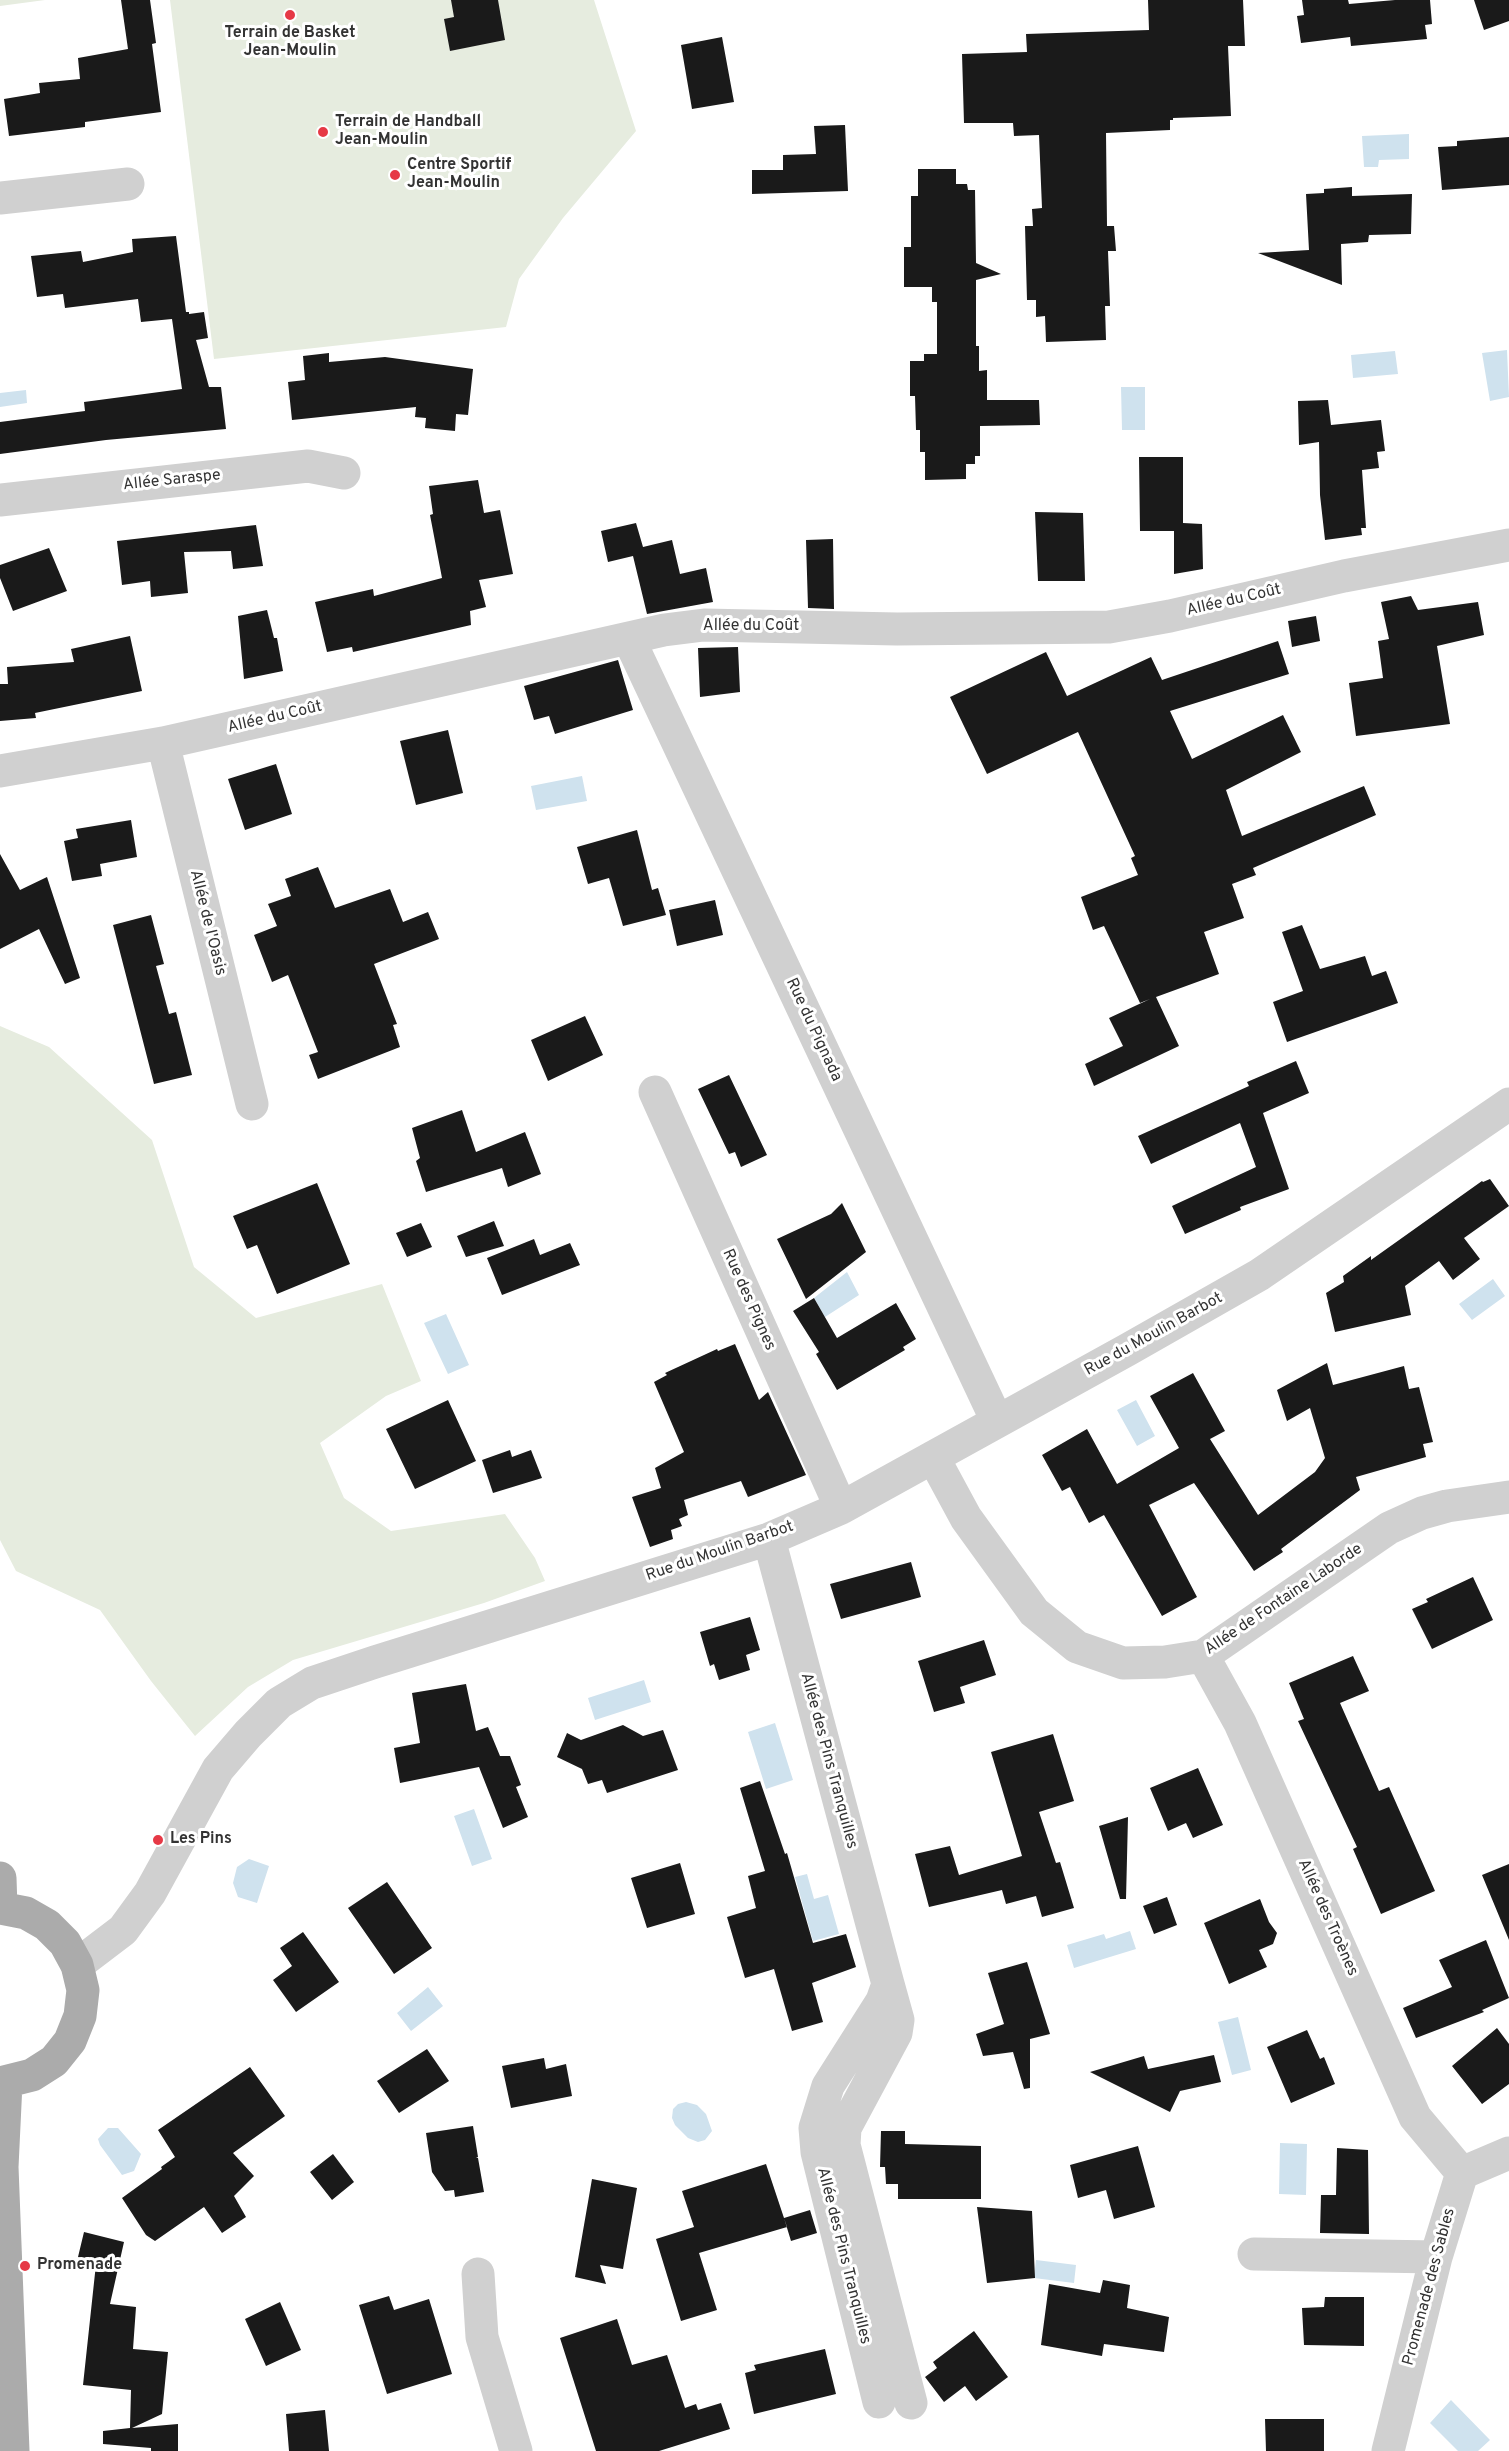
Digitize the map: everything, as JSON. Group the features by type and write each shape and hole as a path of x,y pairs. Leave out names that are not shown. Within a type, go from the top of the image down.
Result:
{"main road":[{"path":"0,1898 47,1925 65,1943 77,1965 82,1990 80,2016 70,2041 54,2061 32,2075 3,2083 2,2167 13,2451"}],"street":[{"path":"0,198 128,184"},
{"name":"Allée Saraspe","path":"0,500 308,466 344,473"},
{"name":"Allée du Coût","path":"0,771 163,743 664,630 704,625 897,629 1109,627 1170,616 1344,576 1509,545"},
{"name":"Rue du Pignada","path":"629,639 997,1421"},
{"name":"Allée de l'Oasis","path":"163,743 252,1104"},
{"name":"Rue des Pignes","path":"655,1092 841,1508"},
{"name":"Rue du Moulin Barbot","path":"77,1965 123,1930 150,1893 218,1769 279,1702 312,1683 769,1539 841,1508 1259,1275 1509,1104"},
{"name":"Allée de Fontaine Laborde","path":"933,1457 966,1518 1034,1612 1077,1647 1123,1663 1165,1662 1203,1656 1389,1528 1422,1513 1447,1506 1509,1497"},
{"name":"Allée des Pins Tranquilles","path":"769,1539 888,1984 882,2001 828,2086 815,2128 818,2152 895,2402"},
{"name":"Allée des Troènes","path":"1203,1656 1240,1723 1415,2117 1462,2173"},
{"path":"1462,2173 1509,2153"},
{"name":"Promenade des Sables","path":"1388,2451 1436,2257 1462,2173"},
{"path":"1254,2254 1436,2257"},
{"path":"478,2274 482,2337 516,2451"}],"shaded area":[{"path":"0,0 45,0 0,6"},
{"name":"Centre Sportif Jean-Moulin","path":"170,0 594,0 636,131 563,218 519,279 506,327 214,359"},
{"path":"0,1026 49,1047 152,1140 194,1267 256,1318 382,1284 421,1381 386,1396 320,1443 344,1498 391,1531 505,1514 535,1558 545,1581 484,1603 293,1660 248,1687 195,1736 151,1681 100,1610 16,1571 0,1540"}],"water":[{"path":"1409,134 1409,159 1379,160 1378,167 1364,167 1362,136"},
{"path":"1507,350 1509,397 1490,401 1482,353"},
{"path":"1395,351 1398,374 1353,378 1351,355"},
{"path":"1121,387 1145,387 1145,430 1122,430"},
{"path":"26,390 27,403 0,407 0,393"},
{"path":"582,776 587,801 536,810 531,786"},
{"path":"847,1272 859,1295 825,1317 814,1298"},
{"path":"1493,1279 1505,1296 1472,1320 1459,1304"},
{"path":"446,1314 469,1365 448,1374 424,1323"},
{"path":"1136,1400 1155,1436 1137,1446 1117,1410"},
{"path":"644,1680 651,1702 595,1720 588,1698"},
{"path":"775,1723 793,1780 766,1789 748,1732"},
{"path":"474,1809 492,1859 472,1866 454,1816"},
{"path":"249,1859 269,1866 257,1903 238,1897 233,1883 237,1867"},
{"path":"807,1874 814,1899 828,1895 839,1934 813,1941 795,1877"},
{"path":"1130,1931 1136,1949 1074,1968 1067,1945 1104,1934 1106,1939"},
{"path":"428,1987 443,2006 411,2031 397,2013"},
{"path":"1238,2017 1251,2070 1232,2075 1218,2022"},
{"path":"686,2102 697,2105 706,2114 712,2131 705,2140 698,2142 688,2138 675,2125 672,2118 673,2109 678,2104"},
{"path":"108,2128 118,2128 141,2154 134,2171 122,2175 100,2145 98,2139"},
{"path":"1280,2143 1307,2144 1306,2195 1279,2194"},
{"path":"1036,2260 1076,2265 1074,2283 1034,2278"},
{"path":"1451,2400 1490,2440 1478,2451 1458,2451 1430,2423"}],"building":[{"path":"121,0 150,0 156,43 152,44 161,112 85,122 85,127 9,136 4,99 40,93 39,83 80,79 78,58 128,49"},
{"path":"451,0 498,0 505,40 450,51 444,19 454,17"},
{"path":"1148,0 1243,0 1245,46 1228,46 1231,116 1173,118 1170,120 1170,130 1106,133 1107,226 1114,226 1116,251 1108,251 1110,306 1105,306 1106,340 1046,342 1045,316 1036,317 1036,300 1027,300 1025,226 1033,226 1032,209 1042,208 1039,135 1014,136 1013,123 964,123 962,54 1027,52 1026,34 1149,30"},
{"path":"1302,0 1348,0 1349,4 1430,0 1432,24 1425,25 1427,39 1351,46 1350,37 1301,43 1297,16 1304,15"},
{"path":"1474,0 1509,0 1509,21 1484,30"},
{"path":"722,37 734,102 692,109 681,45"},
{"path":"845,125 848,191 752,194 752,170 783,170 783,155 816,154 814,126"},
{"path":"1509,137 1509,185 1442,190 1438,147 1457,146 1457,141"},
{"path":"918,169 956,169 956,184 967,184 968,190 975,190 976,263 1001,274 976,280 976,346 979,346 979,371 987,370 987,400 1039,400 1040,425 980,426 980,456 975,456 975,464 966,464 966,479 925,480 925,452 920,452 920,430 916,430 915,396 910,396 910,361 924,361 924,354 937,354 937,302 932,302 932,287 904,287 904,247 911,247 911,196 918,196"},
{"path":"1352,187 1352,196 1412,194 1411,234 1369,235 1368,242 1341,244 1342,285 1258,253 1309,250 1306,194 1324,193 1324,189"},
{"path":"176,236 186,312 189,314 204,312 208,338 196,340 209,387 221,387 226,429 106,440 0,454 0,422 85,411 84,402 182,389 172,319 141,322 138,299 65,308 63,294 37,297 31,256 81,251 83,262 133,252 132,239"},
{"path":"329,353 329,362 385,357 473,369 468,415 456,414 455,431 425,428 426,418 415,417 416,407 292,420 288,382 305,380 303,356"},
{"path":"1328,400 1331,425 1381,420 1385,451 1377,452 1379,468 1362,470 1366,528 1361,528 1362,535 1325,540 1320,495 1319,442 1299,445 1298,401"},
{"path":"1139,457 1183,457 1183,523 1202,524 1203,569 1174,574 1174,531 1140,531"},
{"path":"478,480 484,513 500,510 513,574 479,580 486,607 470,611 471,625 353,652 352,647 327,652 315,602 373,589 374,596 442,578 430,515 433,514 429,486"},
{"path":"1035,512 1083,513 1085,581 1038,581"},
{"path":"636,523 643,547 672,540 680,574 706,568 713,602 647,614 633,556 608,562 601,531"},
{"path":"256,525 263,566 233,569 231,551 184,552 188,593 151,597 150,581 122,585 117,541"},
{"path":"833,539 834,609 808,608 806,540"},
{"path":"49,548 67,591 13,611 0,578 0,565"},
{"path":"1411,596 1418,610 1478,602 1484,635 1437,646 1450,724 1356,736 1349,683 1383,678 1378,641 1389,639 1381,602"},
{"path":"267,610 274,638 277,638 283,671 244,679 238,616"},
{"path":"1316,616 1320,641 1292,647 1288,621"},
{"path":"130,636 142,691 35,713 36,718 0,721 0,684 8,684 7,667 74,662 71,649"},
{"path":"1278,641 1289,674 1170,711 1192,759 1283,715 1301,752 1226,790 1242,836 1364,786 1376,815 1253,868 1256,875 1232,884 1244,918 1204,932 1219,974 1156,997 1179,1046 1094,1086 1085,1064 1123,1046 1109,1018 1150,999 1140,1003 1104,926 1093,930 1081,897 1138,875 1131,858 1135,856 1078,732 987,774 950,697 1046,652 1067,696 1151,657 1162,680"},
{"path":"738,647 740,692 700,697 698,648"},
{"path":"618,660 633,710 555,734 549,716 534,720 524,686"},
{"path":"448,730 463,793 416,805 400,741"},
{"path":"276,764 292,814 245,830 228,779"},
{"path":"131,820 137,857 100,864 102,876 72,881 64,841 78,838 76,829"},
{"path":"637,830 652,890 658,888 666,915 623,926 609,878 588,884 577,847"},
{"path":"0,854 20,890 47,877 80,978 65,984 39,929 0,949"},
{"path":"318,867 335,908 390,889 403,922 428,912 439,939 374,964 397,1024 393,1025 400,1047 318,1079 309,1055 318,1052 288,975 272,982 254,935 277,926 268,904 291,896 285,879"},
{"path":"715,900 723,935 677,946 669,910"},
{"path":"151,915 164,964 156,966 169,1014 176,1012 192,1075 154,1084 113,925"},
{"path":"1302,925 1320,969 1365,956 1372,976 1386,971 1398,1003 1287,1042 1273,1002 1303,991 1282,932"},
{"path":"585,1016 603,1055 548,1081 531,1040"},
{"path":"1296,1061 1309,1093 1263,1113 1289,1189 1240,1207 1241,1210 1185,1234 1172,1206 1256,1167 1240,1123 1151,1164 1138,1136 1249,1086 1247,1082"},
{"path":"729,1075 767,1155 741,1167 735,1152 729,1154 698,1089"},
{"path":"462,1110 476,1152 525,1132 541,1174 508,1187 502,1168 426,1192 416,1161 420,1158 412,1128"},
{"path":"1490,1179 1509,1206 1464,1238 1480,1259 1453,1280 1439,1261 1405,1286 1411,1315 1335,1332 1326,1293 1344,1282 1343,1276 1371,1256 1371,1260 1482,1181"},
{"path":"317,1183 350,1264 277,1294 257,1245 247,1249 233,1216"},
{"path":"842,1203 866,1252 806,1299 777,1239 831,1214"},
{"path":"494,1221 504,1246 466,1257 457,1236"},
{"path":"421,1223 432,1247 407,1257 396,1233"},
{"path":"534,1239 540,1255 570,1243 580,1265 502,1295 487,1258"},
{"path":"814,1298 837,1338 896,1303 916,1339 903,1347 905,1350 837,1390 816,1354 819,1352 793,1311"},
{"path":"735,1344 759,1400 768,1392 806,1475 748,1497 741,1481 684,1500 688,1515 679,1519 682,1526 671,1530 673,1539 650,1547 632,1497 661,1488 655,1468 684,1452 654,1382 667,1375 665,1373 717,1349 718,1351"},
{"path":"1327,1363 1333,1385 1404,1366 1409,1389 1419,1387 1433,1442 1423,1444 1426,1457 1356,1477 1360,1490 1281,1549 1283,1552 1254,1571 1194,1483 1149,1505 1197,1597 1162,1616 1104,1515 1089,1523 1070,1487 1062,1491 1042,1455 1087,1429 1117,1484 1179,1448 1150,1396 1193,1373 1225,1431 1210,1439 1258,1515 1315,1472 1325,1458 1310,1408 1287,1421 1277,1390"},
{"path":"448,1400 476,1461 415,1489 386,1429"},
{"path":"510,1450 512,1457 531,1450 542,1478 493,1493 482,1460"},
{"path":"911,1562 921,1597 841,1619 830,1584"},
{"path":"1473,1577 1493,1620 1432,1649 1412,1609 1428,1602 1426,1599"},
{"path":"750,1617 760,1650 746,1655 750,1670 719,1680 714,1664 710,1666 700,1632"},
{"path":"984,1640 996,1675 960,1687 965,1703 934,1712 918,1661"},
{"path":"1353,1656 1369,1691 1340,1703 1379,1791 1389,1787 1435,1891 1381,1914 1353,1849 1357,1847 1298,1721 1304,1719 1289,1683"},
{"path":"466,1684 476,1731 488,1727 500,1756 510,1756 521,1785 516,1787 528,1817 503,1828 479,1767 400,1783 394,1748 420,1743 412,1693"},
{"path":"623,1725 643,1736 663,1730 678,1770 607,1793 602,1780 588,1784 582,1769 557,1757 567,1733 581,1740"},
{"path":"1053,1734 1074,1801 1039,1812 1056,1863 1060,1862 1074,1908 1042,1917 1036,1896 1006,1904 1002,1890 929,1907 915,1854 950,1846 959,1875 1022,1856 991,1752"},
{"path":"1198,1768 1223,1825 1193,1838 1186,1823 1168,1831 1150,1788"},
{"path":"760,1781 785,1854 787,1853 813,1943 846,1934 856,1967 812,1983 823,2022 792,2031 774,1969 745,1978 727,1917 756,1908 748,1876 765,1871 740,1788"},
{"path":"1128,1817 1126,1899 1120,1899 1099,1826"},
{"path":"680,1863 695,1914 647,1928 631,1878"},
{"path":"1509,1864 1509,1940 1482,1875"},
{"path":"387,1882 432,1948 394,1974 348,1908"},
{"path":"1167,1897 1177,1925 1154,1934 1143,1906"},
{"path":"1260,1899 1269,1922 1277,1933 1273,1944 1259,1950 1267,1967 1229,1984 1204,1923"},
{"path":"303,1932 339,1982 296,2012 273,1980 292,1966 280,1948"},
{"path":"1486,1940 1509,1998 1482,2010 1484,2012 1416,2038 1403,2008 1452,1987 1439,1960"},
{"path":"1027,1962 1050,2034 1030,2039 1030,2088 1024,2089 1013,2052 983,2056 976,2034 1004,2024 988,1973"},
{"path":"1497,2028 1509,2044 1509,2084 1482,2104 1452,2066"},
{"path":"1307,2030 1320,2059 1324,2057 1335,2084 1291,2103 1267,2047"},
{"path":"427,2049 449,2081 399,2113 377,2081"},
{"path":"1214,2055 1221,2082 1180,2091 1170,2112 1090,2072 1144,2056 1148,2069"},
{"path":"544,2058 546,2069 566,2064 572,2096 511,2108 502,2066"},
{"path":"250,2067 285,2116 233,2153 254,2176 234,2196 246,2217 222,2233 204,2207 155,2241 146,2235 122,2198 175,2157 158,2130"},
{"path":"473,2126 478,2157 476,2157 484,2192 455,2197 454,2190 445,2191 432,2172 426,2133"},
{"path":"881,2131 905,2131 905,2144 981,2146 981,2199 898,2199 898,2184 886,2184 885,2167 880,2167"},
{"path":"1138,2146 1155,2207 1114,2219 1106,2190 1078,2198 1070,2165"},
{"path":"1337,2148 1368,2150 1369,2234 1320,2233 1321,2195 1336,2195"},
{"path":"333,2154 354,2182 332,2200 310,2172"},
{"path":"766,2164 787,2227 699,2253 717,2310 681,2321 656,2239 694,2227 682,2191"},
{"path":"592,2179 637,2188 623,2269 600,2265 606,2284 575,2277"},
{"path":"977,2207 1032,2211 1035,2278 987,2283"},
{"path":"810,2210 817,2233 791,2241 784,2218"},
{"path":"84,2232 124,2242 110,2304 136,2307 133,2349 168,2352 162,2414 132,2428 178,2424 178,2451 151,2451 151,2448 103,2444 103,2431 130,2428 131,2390 83,2385 96,2264 78,2257"},
{"path":"1103,2280 1130,2285 1127,2308 1169,2317 1164,2352 1104,2344 1102,2356 1041,2345 1049,2284 1100,2293"},
{"path":"389,2296 394,2310 429,2299 452,2374 387,2394 359,2305"},
{"path":"1325,2297 1364,2297 1364,2346 1304,2345 1302,2308 1324,2307"},
{"path":"280,2302 301,2350 266,2366 245,2319"},
{"path":"617,2319 632,2365 667,2355 685,2408 696,2404 698,2410 721,2403 730,2429 659,2451 596,2451 560,2338"},
{"path":"974,2331 1008,2377 976,2401 965,2386 944,2402 925,2377 937,2368 933,2362"},
{"path":"825,2349 836,2394 754,2414 745,2373 756,2370 754,2365"},
{"path":"325,2410 329,2451 289,2451 286,2414"},
{"path":"1265,2419 1324,2419 1324,2451 1266,2451"}],"place":[{"name":"Terrain de Basket Jean-Moulin","path":"290,15"},
{"name":"Terrain de Handball Jean-Moulin","path":"323,132"},
{"name":"Centre Sportif Jean-Moulin","path":"395,175"},
{"name":"Les Pins","path":"158,1840"},
{"name":"Promenade","path":"25,2266"}]}
